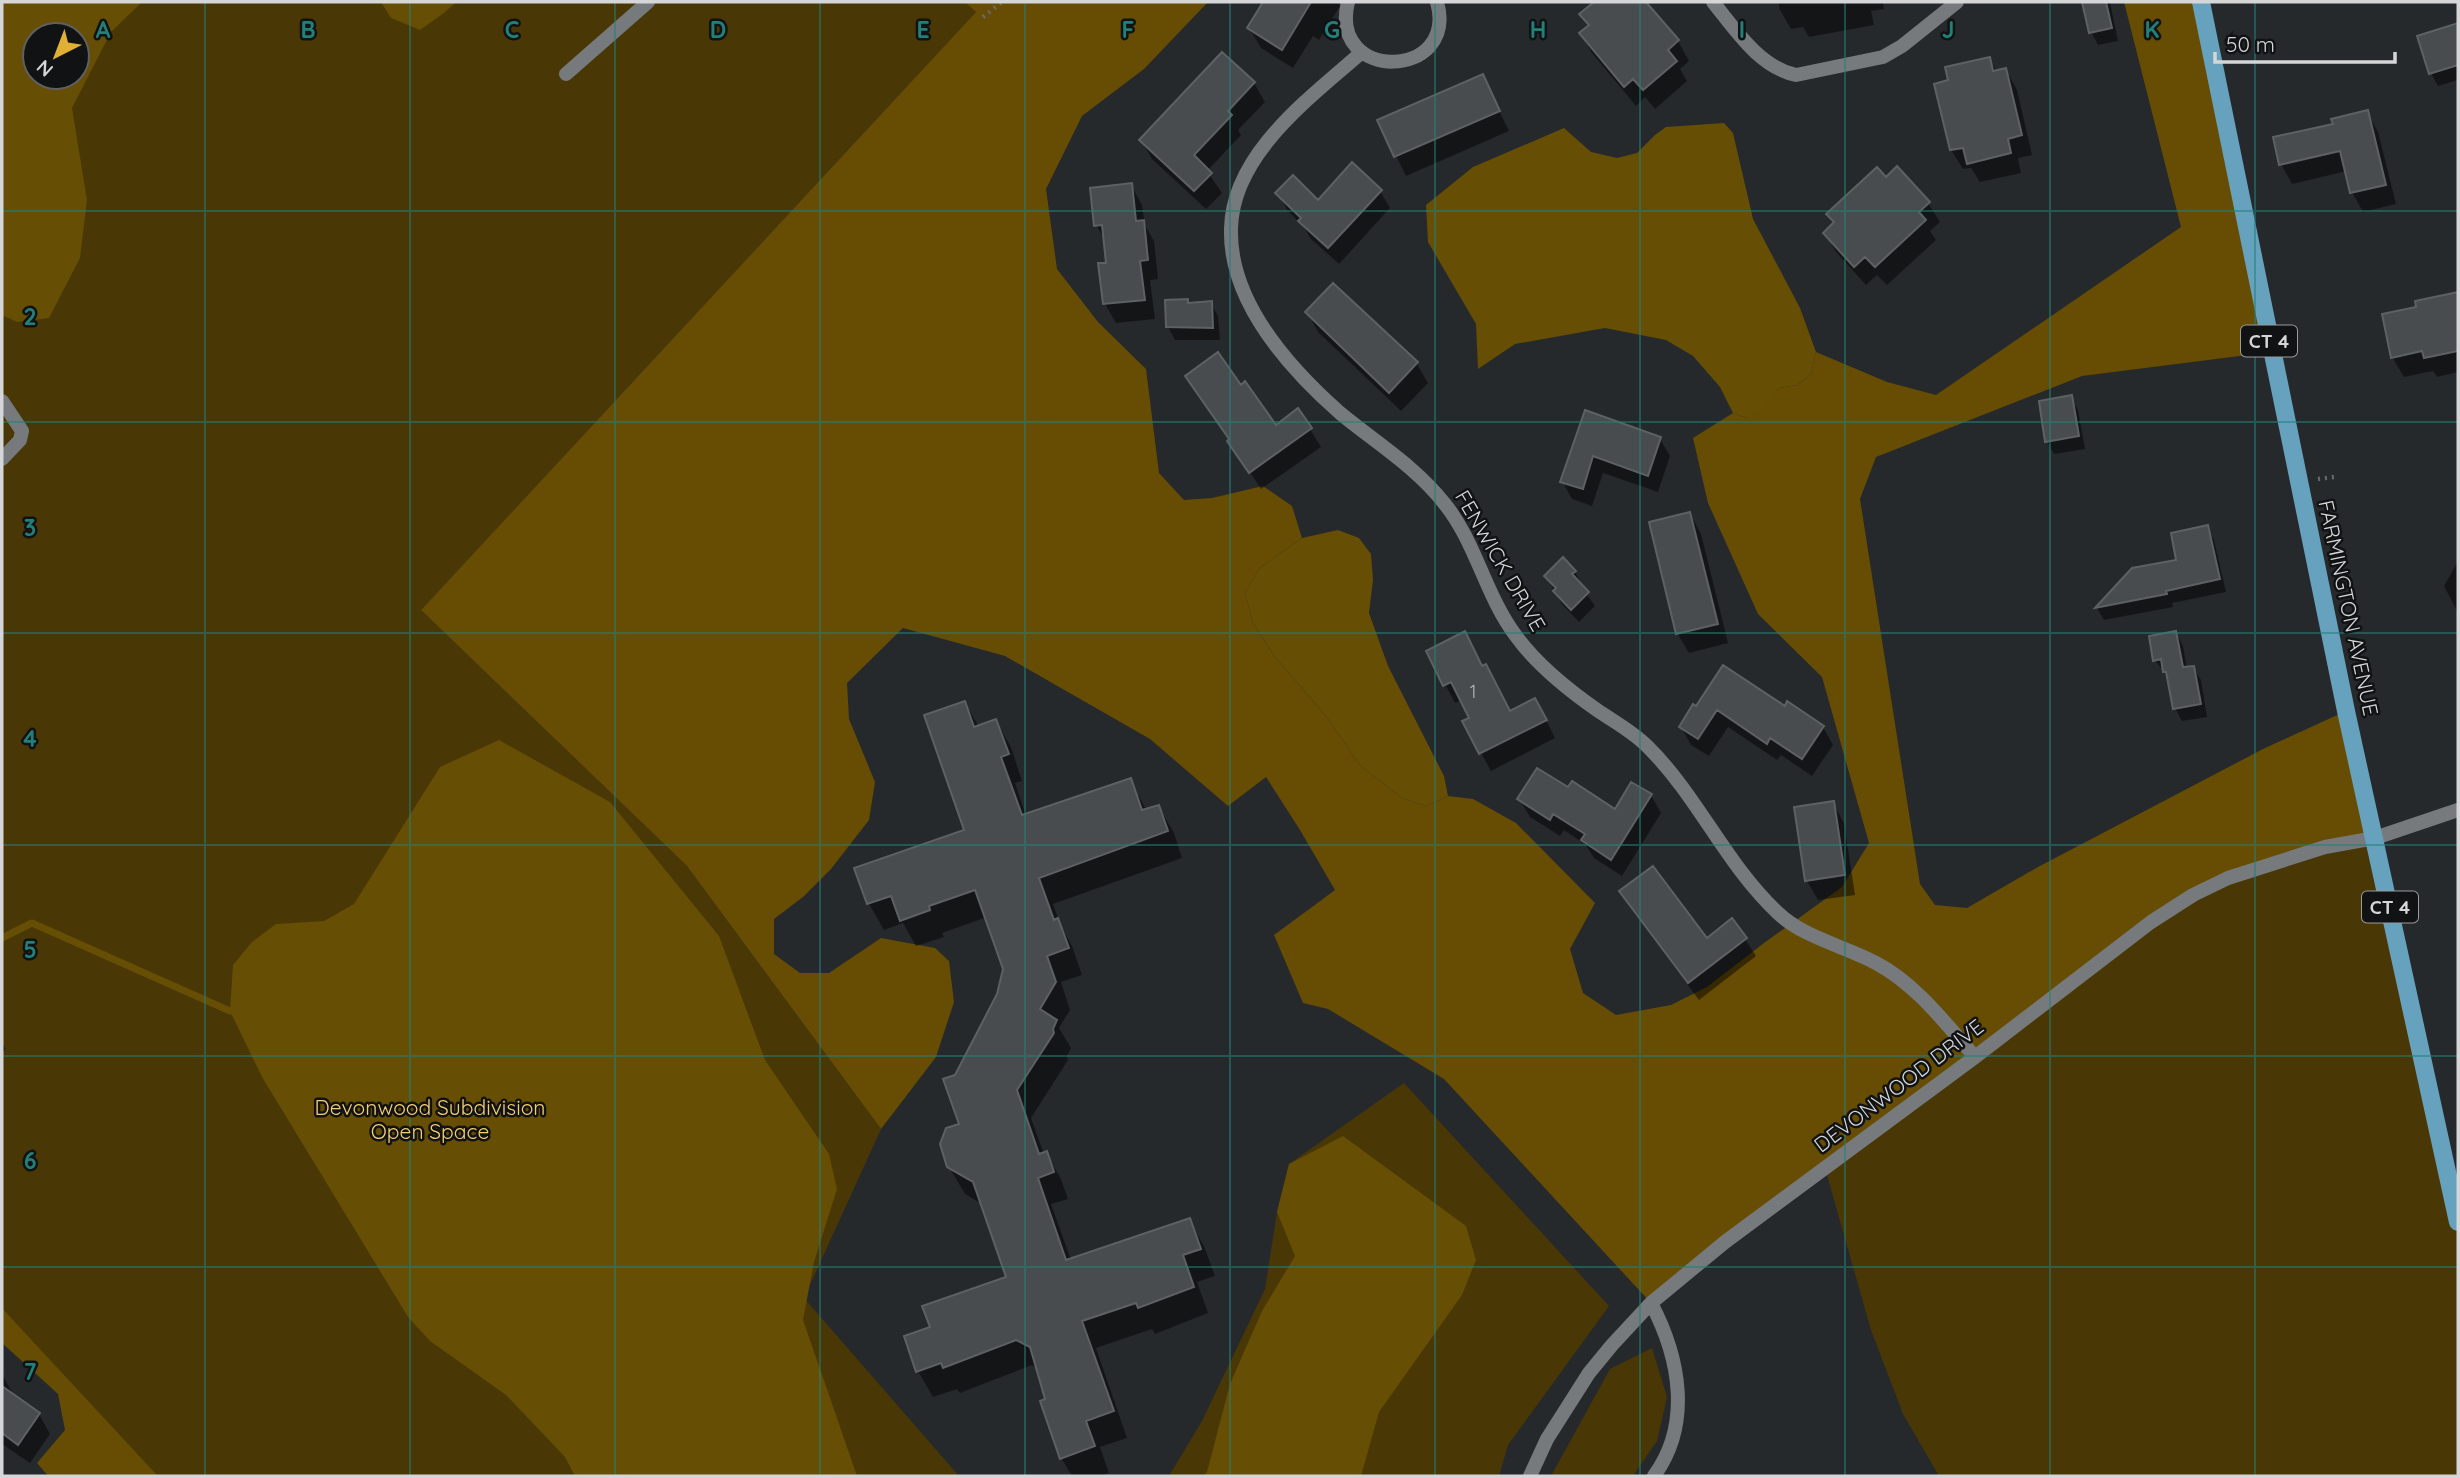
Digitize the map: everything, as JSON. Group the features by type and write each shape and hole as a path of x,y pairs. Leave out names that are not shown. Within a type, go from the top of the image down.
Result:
{"main road":[{"name":"FARMINGTON AVENUE","path":"2201,2 2278,387 2458,1222"}],"street":[{"path":"566,74 648,2"},
{"path":"1348,2 1347,26 1352,40 1362,52 1375,60 1390,63 1419,55 1430,44 1437,31 1440,16 1437,2"},
{"path":"1713,2 1766,60 1782,70 1800,75 1888,55 1957,2"},
{"name":"FENWICK DRIVE","path":"1362,52 1292,115 1266,143 1246,174 1232,217 1231,241 1239,279 1258,318 1318,392 1440,498 1460,528 1498,608 1516,636 1563,685 1648,746 1684,788 1758,892 1791,923 1874,962 1907,983 1975,1057"},
{"path":"2,401 22,431 20,440 2,459"},
{"name":"DEVONWOOD DRIVE","path":"1531,1476 1547,1439 1570,1401 1612,1345 1651,1303 1725,1242 1975,1057 2095,964 2193,895 2228,878 2325,847 2375,838 2458,810"},
{"path":"1651,1303 1664,1329 1678,1388 1678,1418 1673,1441 1654,1476"}],"path":[{"path":"983,17 1002,2"}],"green space":[{"name":"Devonwood Subdivision Open Space","path":"2,2 965,2 976,12 421,610 687,866 881,1129 804,1298 959,1476 158,1476 2,1308 2,1053 6,1049 2,1043"},
{"path":"2375,838 2458,1222 2458,1476 1939,1476 1903,1414 1871,1330 1825,1168 2193,895"},
{"path":"1404,1083 1609,1306 1508,1445 1499,1476 1169,1476 1202,1421 1265,1289 1277,1212 1289,1164"},
{"path":"1652,1348 1667,1397 1657,1441 1633,1476 1551,1476 1610,1369"}],"shaded area":[{"path":"2,2 142,2 111,32 91,71 91,21 21,21 21,91 81,91 72,108 87,200 80,258 49,318 17,322 2,315"},
{"path":"381,2 456,2 420,30 391,18"},
{"path":"965,2 1208,2 1144,69 1082,116 1046,189 1057,269 1098,322 1146,369 1159,473 1184,500 1212,498 1263,486 1292,506 1302,538 1260,568 1245,593 1253,623 1275,657 1326,716 1361,766 1402,798 1426,806 1448,796 1473,799 1516,823 1595,903 1570,949 1583,993 1616,1015 1671,1005 1707,987 1842,887 1869,843 1822,677 1758,614 1708,503 1693,438 1733,413 1747,418 1779,388 1797,385 1811,374 1816,352 1887,382 1936,395 2181,227 2124,2 2201,2 2271,352 2082,376 1876,457 1860,499 1920,884 1935,905 1967,908 2038,867 2263,749 2346,711 2375,838 2193,895 1651,1303 1444,1079 1328,1009 1303,1003 1274,935 1335,890 1266,777 1228,806 1150,739 1005,656 903,628 847,683 849,719 875,782 869,820 831,869 803,897 774,919 774,954 800,973 829,973 881,938 935,948 949,961 954,1002 936,1057 881,1129 687,866 421,610 976,12"},
{"path":"1724,123 1733,133 1753,219 1800,308 1816,352 1811,374 1797,385 1779,388 1757,412 1747,418 1733,413 1720,387 1693,356 1666,340 1605,328 1515,344 1478,369 1476,324 1428,242 1426,205 1473,167 1564,128 1591,152 1617,158 1637,153 1666,127"},
{"path":"1338,530 1359,538 1371,554 1373,580 1369,613 1388,666 1444,776 1448,796 1426,806 1402,798 1361,766 1326,716 1275,657 1253,623 1245,593 1260,568 1302,538"},
{"path":"499,740 610,802 719,936 765,1060 829,1154 837,1189 814,1262 803,1320 857,1476 575,1476 565,1457 506,1395 430,1341 408,1317 262,1077 230,1011 233,965 252,942 276,924 324,921 354,904 440,767"},
{"path":"1343,1136 1466,1226 1476,1260 1462,1295 1379,1412 1361,1476 1203,1476 1207,1472 1230,1384 1262,1311 1295,1256 1277,1212 1289,1164"},
{"path":"2,1308 158,1476 48,1476 37,1463 65,1430 58,1394 2,1343"}],"building":[{"path":"1263,2 1311,2 1282,50 1247,28"},
{"path":"1594,2 1646,2 1679,40 1668,50 1677,61 1643,90 1633,79 1624,87 1579,33 1589,25 1579,14"},
{"path":"2082,2 2106,2 2112,28 2089,33"},
{"path":"2458,23 2458,65 2429,74 2417,36"},
{"path":"1222,52 1255,82 1228,111 1232,115 1194,155 1212,173 1194,191 1139,140"},
{"path":"1990,57 1993,71 2006,68 2022,135 2008,139 2011,153 1967,164 1963,148 1950,150 1934,84 1948,80 1945,67"},
{"path":"1483,74 1500,111 1394,157 1377,120"},
{"path":"2368,110 2386,185 2350,193 2340,151 2279,165 2273,137 2333,124 2331,119"},
{"path":"1352,162 1382,190 1328,248 1298,221 1301,218 1275,193 1293,175 1318,200"},
{"path":"1897,166 1930,202 1919,212 1926,220 1875,267 1865,257 1854,267 1823,233 1834,222 1826,214 1877,167 1886,177"},
{"path":"1132,183 1136,221 1144,220 1148,260 1140,261 1145,300 1103,304 1098,263 1106,263 1102,225 1094,226 1090,188"},
{"path":"1333,283 1418,362 1389,393 1305,312"},
{"path":"2458,292 2458,351 2424,358 2422,351 2391,358 2382,314 2416,307 2415,301"},
{"path":"1188,299 1188,303 1212,301 1213,328 1166,327 1165,300"},
{"path":"1218,352 1241,385 1245,381 1276,425 1298,408 1312,428 1249,473 1185,376"},
{"path":"2072,395 2079,436 2045,442 2039,401"},
{"path":"1585,410 1661,437 1648,476 1593,456 1583,489 1560,482"},
{"path":"1690,512 1718,624 1676,634 1649,522"},
{"path":"2208,525 2220,579 2166,591 2167,594 2095,608 2132,568 2176,560 2171,533"},
{"path":"1563,557 1576,571 1572,574 1589,592 1571,610 1553,591 1556,588 1544,576"},
{"path":"1465,631 1482,666 1486,664 1510,711 1535,698 1547,720 1479,754 1462,721 1469,718 1451,682 1443,686 1426,651"},
{"path":"2176,631 2183,667 2194,666 2201,704 2173,709 2166,672 2163,672 2161,659 2153,661 2149,636"},
{"path":"1723,665 1785,706 1787,701 1824,726 1802,759 1770,738 1767,744 1717,710 1698,739 1679,727"},
{"path":"965,701 974,727 996,719 1009,754 1001,757 1022,815 1131,778 1142,810 1159,805 1168,831 1039,878 1054,920 1058,918 1069,948 1047,956 1056,982 1040,1009 1057,1020 1054,1033 1017,1090 1039,1154 1047,1151 1054,1172 1038,1178 1066,1260 1190,1218 1201,1249 1183,1255 1194,1287 1138,1308 1136,1303 1082,1321 1114,1411 1086,1421 1095,1446 1060,1459 1040,1401 1045,1399 1030,1347 1016,1340 943,1368 941,1363 916,1372 904,1336 930,1327 922,1306 1006,1277 973,1182 947,1167 940,1144 946,1128 959,1124 943,1079 955,1075 997,994 1003,969 975,890 929,906 930,910 900,921 891,896 867,904 854,868 964,830 924,715"},
{"path":"1537,768 1568,787 1572,781 1615,809 1631,782 1652,794 1611,860 1581,840 1585,834 1553,814 1550,820 1517,799"},
{"path":"1834,801 1845,875 1805,881 1794,807"},
{"path":"1653,866 1707,938 1732,918 1747,938 1688,983 1619,891"},
{"path":"2,1386 40,1413 18,1445 2,1433"}],"waterway":[{"path":"2,938 32,923 230,1011"}]}
